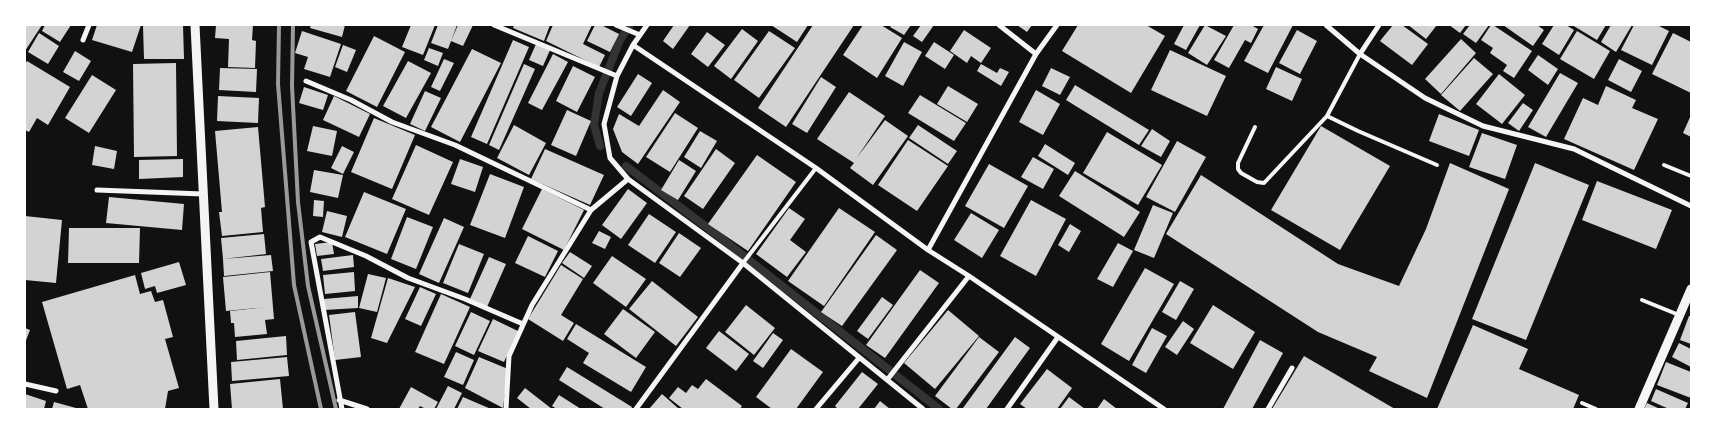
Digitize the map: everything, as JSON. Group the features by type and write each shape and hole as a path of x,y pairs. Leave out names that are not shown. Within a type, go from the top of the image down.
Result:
{"street":[{"path":"83,40 89,25"},
{"path":"195,25 214,409"},
{"path":"494,25 617,76"},
{"path":"616,25 640,35"},
{"path":"647,25 633,45 617,76 604,124 610,158 628,178 745,262 859,358 889,378 923,409"},
{"path":"999,25 1036,54"},
{"path":"928,250 1036,54 1057,25"},
{"path":"1326,25 1360,54 1425,98 1483,126 1574,149 1691,206"},
{"path":"1360,54 1379,25"},
{"path":"633,45 816,168 928,250 1164,409"},
{"path":"306,81 352,100 392,122 455,145 591,210"},
{"path":"506,409 509,356 532,305 591,210 628,178"},
{"path":"97,190 203,194"},
{"path":"342,409 311,242 320,237 366,256 408,278 465,299 523,324"},
{"path":"636,409 745,262"},
{"path":"889,378 969,276"},
{"path":"1638,409 1691,288"},
{"path":"1007,409 1058,337"},
{"path":"816,409 859,358"},
{"path":"1268,409 1292,368"},
{"path":"25,384 56,392"},
{"path":"339,400 367,409"}],"lane":[{"path":"1255,127 1238,163 1238,169 1249,178 1264,183 1327,116 1360,54"},
{"path":"1327,116 1437,165"},
{"path":"1664,165 1691,176"},
{"path":"745,262 816,168"},
{"path":"1642,300 1679,315"},
{"path":"1582,403 1596,409"}],"building":[{"path":"25,25 42,25 25,51"},
{"path":"45,25 71,25 60,42 42,31"},
{"path":"97,25 141,25 132,52 92,40"},
{"path":"183,25 184,59 144,59 143,26"},
{"path":"216,25 253,25 252,40 256,41 255,68 228,67 229,39 215,38"},
{"path":"311,25 345,25 342,37 310,28"},
{"path":"411,25 435,25 423,55 402,47"},
{"path":"438,25 457,25 448,49 431,43"},
{"path":"458,25 473,25 463,46 451,41"},
{"path":"514,25 550,25 544,41 513,28"},
{"path":"553,25 592,25 583,44 605,55 599,67 546,41"},
{"path":"595,25 601,25 619,34 610,52 587,41"},
{"path":"674,25 690,25 673,49 663,41"},
{"path":"771,25 808,25 797,42"},
{"path":"813,25 854,25 786,127 758,108"},
{"path":"863,25 881,25 902,38 877,78 843,55"},
{"path":"892,25 911,25 904,35 890,27"},
{"path":"921,25 934,25 922,42 913,36"},
{"path":"1017,25 1032,25 1027,32"},
{"path":"1078,25 1146,25 1165,36 1131,93 1062,51"},
{"path":"1184,25 1200,25 1186,50 1174,44"},
{"path":"1205,25 1226,36 1207,65 1188,53"},
{"path":"1234,25 1251,25 1258,29 1251,43 1245,40 1229,68 1214,60"},
{"path":"1264,25 1293,25 1268,73 1244,61"},
{"path":"1393,25 1402,25 1428,44 1412,65 1380,41"},
{"path":"1408,25 1437,25 1426,39"},
{"path":"1449,25 1466,25 1460,33"},
{"path":"1470,25 1489,25 1476,43 1463,34"},
{"path":"1491,25 1532,51 1514,78 1503,71 1507,65 1490,53 1493,48 1481,40"},
{"path":"1503,25 1537,25 1544,30 1533,46"},
{"path":"1554,25 1566,25 1574,30 1559,55 1542,44"},
{"path":"1572,25 1606,25 1597,40"},
{"path":"1611,25 1632,25 1616,52 1601,42"},
{"path":"1634,25 1657,25 1669,31 1652,65 1621,50"},
{"path":"742,29 758,41 731,79 714,66"},
{"path":"964,30 991,48 981,63 971,56 967,63 950,51"},
{"path":"1297,30 1317,41 1300,74 1279,63"},
{"path":"302,31 341,44 330,77 304,69 308,57 295,53"},
{"path":"769,31 795,48 759,98 734,80"},
{"path":"1577,31 1610,51 1594,79 1560,59"},
{"path":"707,32 725,45 708,67 691,54"},
{"path":"39,33 59,46 48,64 28,52"},
{"path":"1673,33 1691,42 1691,93 1652,74"},
{"path":"374,36 405,52 377,107 346,91"},
{"path":"1461,39 1476,53 1441,94 1425,79"},
{"path":"513,40 529,47 487,144 471,137"},
{"path":"904,42 922,52 903,86 885,76"},
{"path":"934,42 954,55 945,69 925,56"},
{"path":"536,44 550,50 543,66 529,60"},
{"path":"343,45 356,50 347,72 335,67"},
{"path":"429,48 443,53 438,66 424,60"},
{"path":"472,49 501,63 460,142 431,127"},
{"path":"1170,50 1226,76 1207,116 1151,90"},
{"path":"75,51 91,61 79,81 63,72"},
{"path":"553,54 568,62 542,110 528,103"},
{"path":"1538,55 1558,69 1548,85 1528,70"},
{"path":"1474,58 1493,74 1460,111 1441,95"},
{"path":"444,59 454,63 440,91 431,87"},
{"path":"1619,59 1642,71 1631,92 1608,80"},
{"path":"27,61 70,87 48,125 37,118 29,132 25,130 25,64"},
{"path":"408,61 431,73 406,118 383,106"},
{"path":"176,63 177,156 134,157 133,64"},
{"path":"524,64 535,69 499,150 489,145"},
{"path":"981,64 997,73 1000,68 1009,72 1001,86 977,71"},
{"path":"573,66 595,77 577,112 556,101"},
{"path":"1276,67 1302,79 1292,101 1266,89"},
{"path":"220,68 257,69 256,92 219,90"},
{"path":"1051,68 1070,77 1060,95 1042,86"},
{"path":"1560,73 1578,83 1546,137 1528,127"},
{"path":"638,74 652,83 631,116 617,107"},
{"path":"1499,74 1525,95 1502,124 1476,104"},
{"path":"92,75 116,90 89,133 65,118"},
{"path":"821,77 836,87 807,133 792,124"},
{"path":"1075,85 1149,130 1139,145 1066,100"},
{"path":"948,86 978,104 967,122 937,104"},
{"path":"1606,86 1636,100 1632,108 1658,119 1634,170 1564,139 1583,98 1598,105"},
{"path":"304,87 328,95 323,110 299,103"},
{"path":"663,90 680,102 638,164 622,152 613,129 619,114 639,126"},
{"path":"1036,90 1060,104 1043,135 1019,122"},
{"path":"425,91 441,98 425,131 410,124"},
{"path":"849,92 885,116 856,159 885,120 908,136 873,185 850,168 854,163 817,139"},
{"path":"920,95 966,123 954,141 908,113"},
{"path":"218,96 259,98 258,123 217,121"},
{"path":"334,96 370,114 359,137 323,120"},
{"path":"1523,103 1533,110 1519,131 1508,123"},
{"path":"567,110 591,121 576,156 551,145"},
{"path":"675,113 698,128 670,172 646,157"},
{"path":"1439,114 1479,130 1469,156 1429,141"},
{"path":"1691,115 1691,137 1683,133"},
{"path":"374,118 415,135 392,189 351,172"},
{"path":"514,125 546,143 529,175 497,158"},
{"path":"918,125 957,151 948,164 909,138"},
{"path":"313,126 337,131 332,156 307,151"},
{"path":"1321,126 1390,166 1340,250 1271,210"},
{"path":"258,127 265,207 261,208 263,232 222,236 219,212 222,212 215,131"},
{"path":"1152,129 1170,141 1161,157 1141,146"},
{"path":"700,131 717,141 701,168 684,157"},
{"path":"1107,132 1162,165 1138,205 1083,173"},
{"path":"1482,133 1517,145 1505,179 1469,167"},
{"path":"908,140 948,166 917,211 878,185"},
{"path":"1177,141 1206,157 1175,212 1146,197"},
{"path":"1045,144 1075,163 1068,175 1038,156"},
{"path":"416,145 453,162 429,215 392,199"},
{"path":"95,146 117,151 114,169 92,165"},
{"path":"342,146 354,152 343,174 331,168"},
{"path":"545,149 604,175 590,205 531,179"},
{"path":"716,149 735,163 703,209 684,196"},
{"path":"757,155 796,182 748,251 708,224"},
{"path":"1033,157 1054,169 1043,189 1021,177"},
{"path":"183,159 183,177 139,179 139,160"},
{"path":"460,159 483,167 475,192 451,184"},
{"path":"679,160 696,171 678,200 661,190"},
{"path":"1450,163 1509,189 1427,398 1369,371 1377,357 1318,332 1166,234 1201,175 1338,264 1399,286 1426,229"},
{"path":"1535,163 1589,185 1526,340 1472,319"},
{"path":"989,164 1028,186 1004,228 965,206"},
{"path":"314,170 343,175 338,198 310,192"},
{"path":"1075,171 1140,212 1124,237 1059,196"},
{"path":"490,174 524,187 505,238 470,225"},
{"path":"1597,181 1672,210 1656,249 1582,220"},
{"path":"542,189 584,210 564,250 522,229"},
{"path":"628,189 647,203 621,239 602,225"},
{"path":"364,192 406,209 387,254 345,237"},
{"path":"109,197 184,204 182,230 106,223"},
{"path":"314,200 324,201 323,217 313,216"},
{"path":"1031,200 1066,219 1036,276 1000,256"},
{"path":"1153,205 1173,213 1154,258 1134,250"},
{"path":"789,208 805,219 790,240 806,252 787,277 756,254"},
{"path":"839,208 875,232 824,306 788,281"},
{"path":"327,211 347,216 342,237 322,232"},
{"path":"971,213 999,230 982,258 954,240"},
{"path":"649,214 676,232 655,263 628,245"},
{"path":"25,216 62,220 56,283 25,280"},
{"path":"407,217 433,227 416,269 391,259"},
{"path":"444,218 464,227 439,283 419,274"},
{"path":"1070,224 1081,231 1069,252 1058,245"},
{"path":"69,228 140,228 139,263 68,263"},
{"path":"599,231 611,237 605,249 592,243"},
{"path":"679,233 701,248 680,277 659,263"},
{"path":"264,234 266,254 223,259 221,238"},
{"path":"876,235 897,250 842,326 821,312"},
{"path":"528,236 558,251 545,277 515,263"},
{"path":"332,242 334,254 317,256 315,244"},
{"path":"1118,243 1133,251 1113,287 1097,279"},
{"path":"459,244 484,254 468,293 443,283"},
{"path":"570,252 592,266 584,278 562,263"},
{"path":"271,255 273,271 224,276 223,259"},
{"path":"353,255 354,267 323,271 321,259"},
{"path":"612,256 646,279 626,307 593,283"},
{"path":"489,257 506,264 487,307 470,299"},
{"path":"179,262 186,285 157,293 155,286 145,289 141,273"},
{"path":"561,265 583,279 561,315 574,323 563,341 528,319"},
{"path":"1145,268 1174,284 1129,361 1101,344"},
{"path":"920,270 939,283 885,358 866,345"},
{"path":"270,272 274,319 265,320 267,334 235,337 234,323 231,323 230,311 267,307 226,311 223,277"},
{"path":"354,272 355,291 325,294 323,275"},
{"path":"368,274 386,278 377,312 359,308"},
{"path":"135,275 140,294 151,291 155,302 163,300 173,337 165,339 179,388 168,391 165,409 88,409 80,385 67,389 42,302"},
{"path":"388,278 415,287 387,343 371,338"},
{"path":"652,281 698,317 676,346 629,309"},
{"path":"1180,281 1194,289 1176,320 1162,312"},
{"path":"420,287 436,294 421,326 405,319"},
{"path":"441,294 470,307 444,364 415,352"},
{"path":"358,296 358,308 324,310 324,299"},
{"path":"882,297 893,305 868,339 857,331"},
{"path":"746,305 775,328 754,355 725,332"},
{"path":"1213,305 1255,332 1233,369 1190,343"},
{"path":"623,309 655,332 636,358 604,334"},
{"path":"948,310 979,336 935,389 904,363"},
{"path":"355,312 361,357 335,360 329,315"},
{"path":"471,312 490,321 474,355 455,346"},
{"path":"1689,316 1691,316 1691,344 1680,340"},
{"path":"493,319 518,331 504,362 478,351"},
{"path":"1183,321 1194,329 1177,355 1165,347"},
{"path":"576,324 646,367 631,392 583,363 589,353 567,339"},
{"path":"1473,325 1528,349 1519,369 1579,395 1573,409 1437,409"},
{"path":"25,328 30,330 25,343"},
{"path":"1152,328 1167,336 1146,373 1132,365"},
{"path":"719,331 749,354 736,371 706,348"},
{"path":"773,333 783,340 763,368 753,361"},
{"path":"286,336 287,355 237,360 236,341"},
{"path":"979,337 999,352 956,409 952,409 935,396"},
{"path":"1015,337 1030,348 986,409 963,408"},
{"path":"1260,340 1283,353 1252,409 1223,409"},
{"path":"1679,343 1691,349 1691,367 1672,357"},
{"path":"791,349 823,372 796,409 772,409 756,397"},
{"path":"456,352 474,360 463,385 444,377"},
{"path":"1304,356 1395,409 1272,409"},
{"path":"287,357 289,376 232,381 231,362"},
{"path":"479,357 508,369 503,408 465,388"},
{"path":"1666,362 1691,372 1691,398 1657,385"},
{"path":"567,367 632,407 631,409 605,409 559,380"},
{"path":"1047,369 1072,388 1057,409 1027,409 1020,404"},
{"path":"862,372 878,384 858,409 838,409 835,406"},
{"path":"280,379 283,409 232,409 230,384"},
{"path":"706,379 742,406 740,409 683,409 669,398 678,387 686,393 692,385 698,389"},
{"path":"448,386 462,393 454,409 436,409"},
{"path":"411,387 438,402 434,409 426,409 420,406 418,409 399,409"},
{"path":"525,388 552,409 531,409 517,398"},
{"path":"1656,389 1688,403 1685,409 1669,409 1651,401"},
{"path":"25,394 46,401 44,409 25,409"},
{"path":"662,394 679,409 649,409"},
{"path":"559,395 581,409 557,409 552,406"},
{"path":"463,397 491,409 457,409"},
{"path":"1069,397 1085,409 1060,409"},
{"path":"1104,399 1117,409 1097,409"},
{"path":"880,401 890,409 874,409"},
{"path":"54,402 76,408 76,409 52,409"},
{"path":"1647,403 1660,409 1644,409"}],"waterway":[{"path":"600,146 594,125 599,93 620,40 630,25"},
{"path":"626,166 939,409"}],"railway":[{"path":"279,25 278,84 294,285 321,409"},
{"path":"293,25 292,86 298,202 308,286 336,409"}]}
